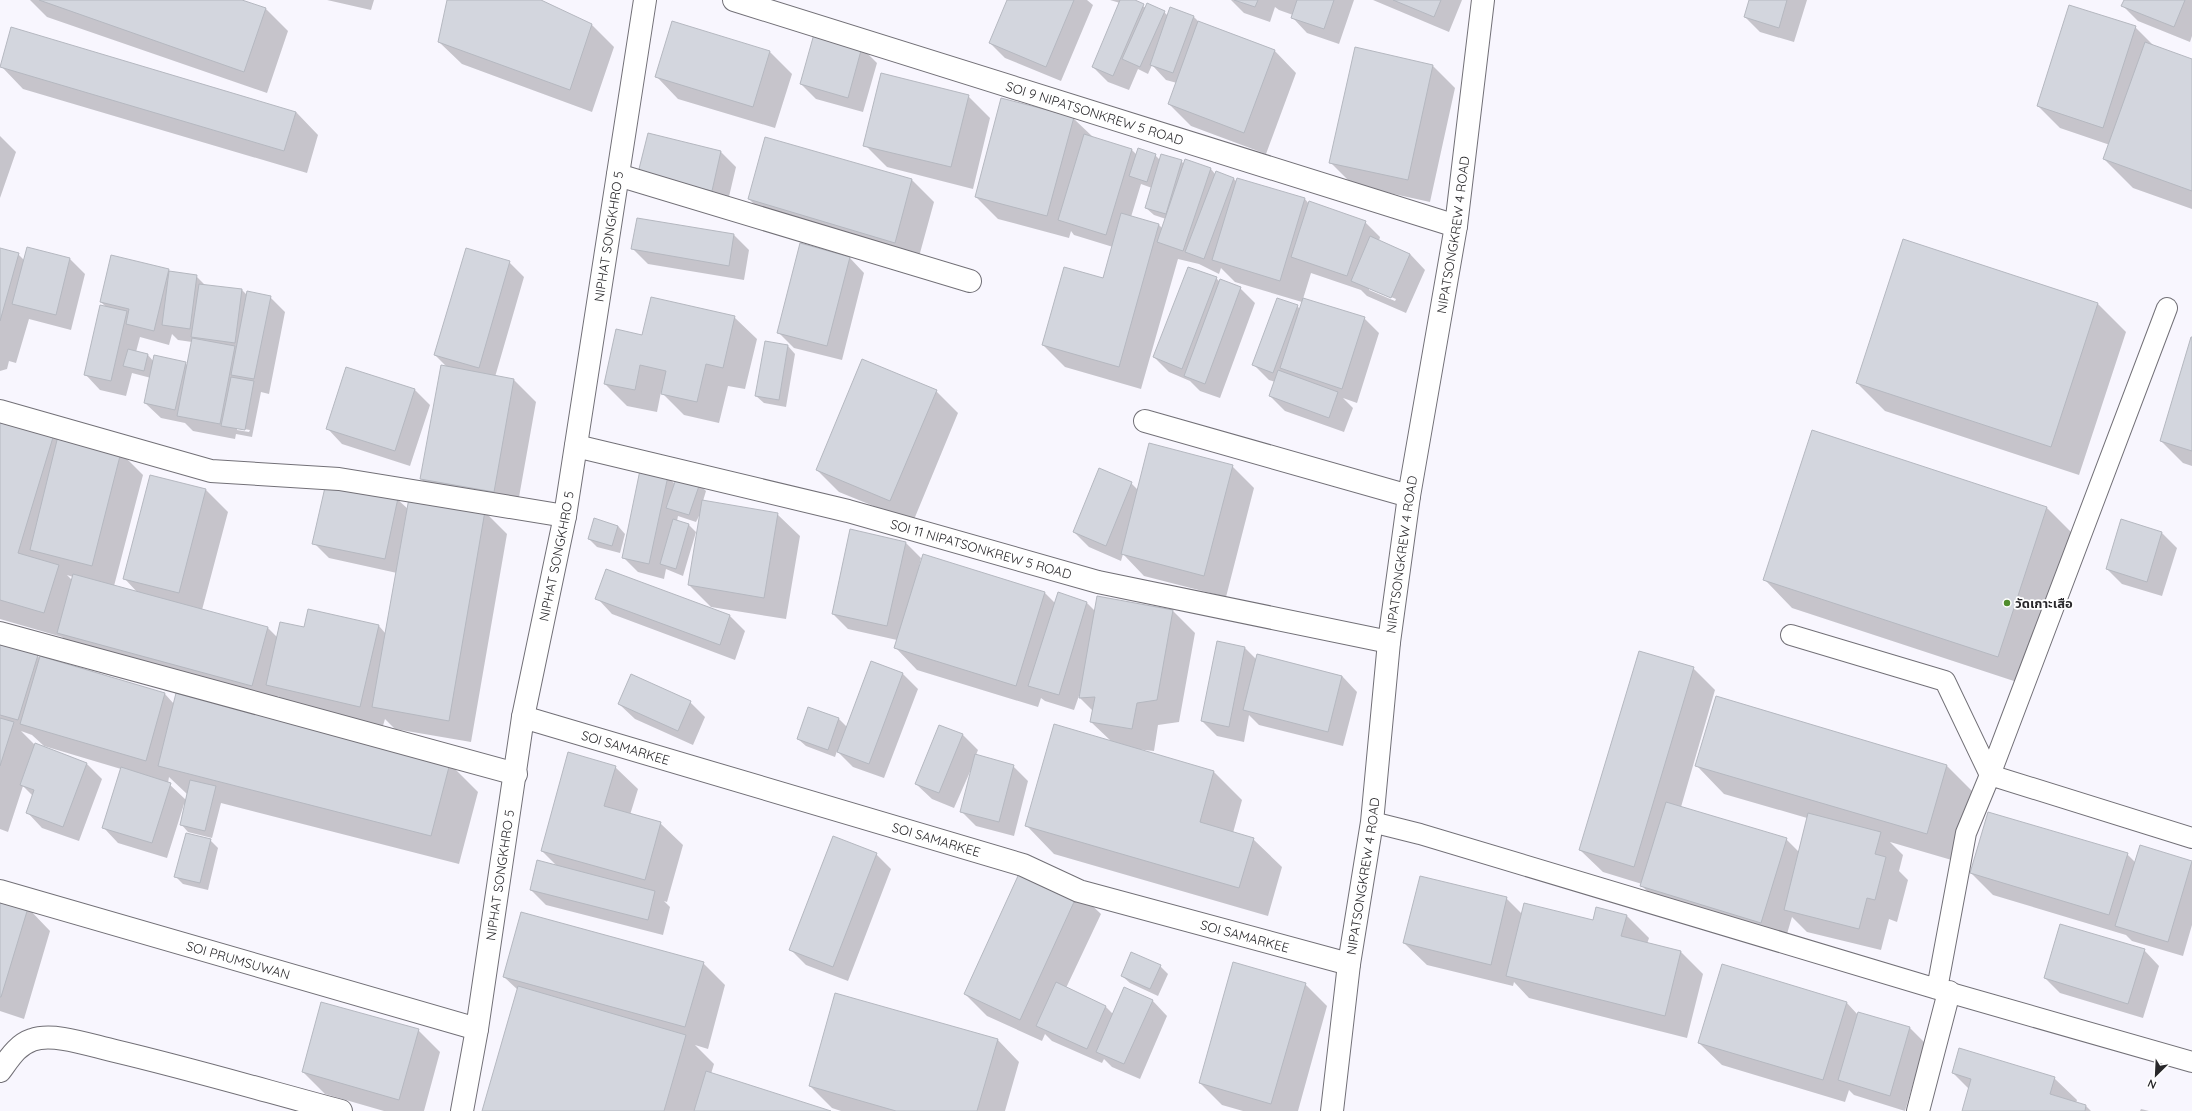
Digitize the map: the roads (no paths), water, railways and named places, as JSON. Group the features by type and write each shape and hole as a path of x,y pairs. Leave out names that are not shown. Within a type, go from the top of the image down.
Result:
{"street":[{"name":"NIPHAT SONGKHRO 5","path":"462,1111 477,1029 516,774 523,717 565,516 645,0"},
{"name":"SOI 9 NIPATSONKREW 5 ROAD","path":"734,0 1456,226"},
{"name":"NIPATSONGKREW 4 ROAD","path":"1332,1111 1349,964 1372,822 1389,642 1409,496 1456,226 1483,0"},
{"path":"618,175 970,281"},
{"path":"0,411 212,471 339,479 565,516"},
{"path":"1145,421 1409,496"},
{"name":"SOI 11 NIPATSONKREW 5 ROAD","path":"576,446 848,511 1098,582 1389,642"},
{"path":"0,633 516,774"},
{"name":"SOI SAMARKEE","path":"523,717 1023,865 1079,891 1349,964"},
{"name":"SOI PRUMSUWAN","path":"0,891 477,1029"},
{"path":"1918,1111 1943,990"},
{"path":"0,1071 22,1045 32,1040 58,1038 147,1059 341,1111"}],"lane":[{"path":"1943,990 1966,833 1990,775 2167,308"},
{"path":"1792,635 1945,681 1990,775 2192,838"},
{"path":"1372,822 1420,834 1943,990 2192,1062"}],"place":[{"name":"วัดเกาะเสือ","path":"2007,603"}]}
